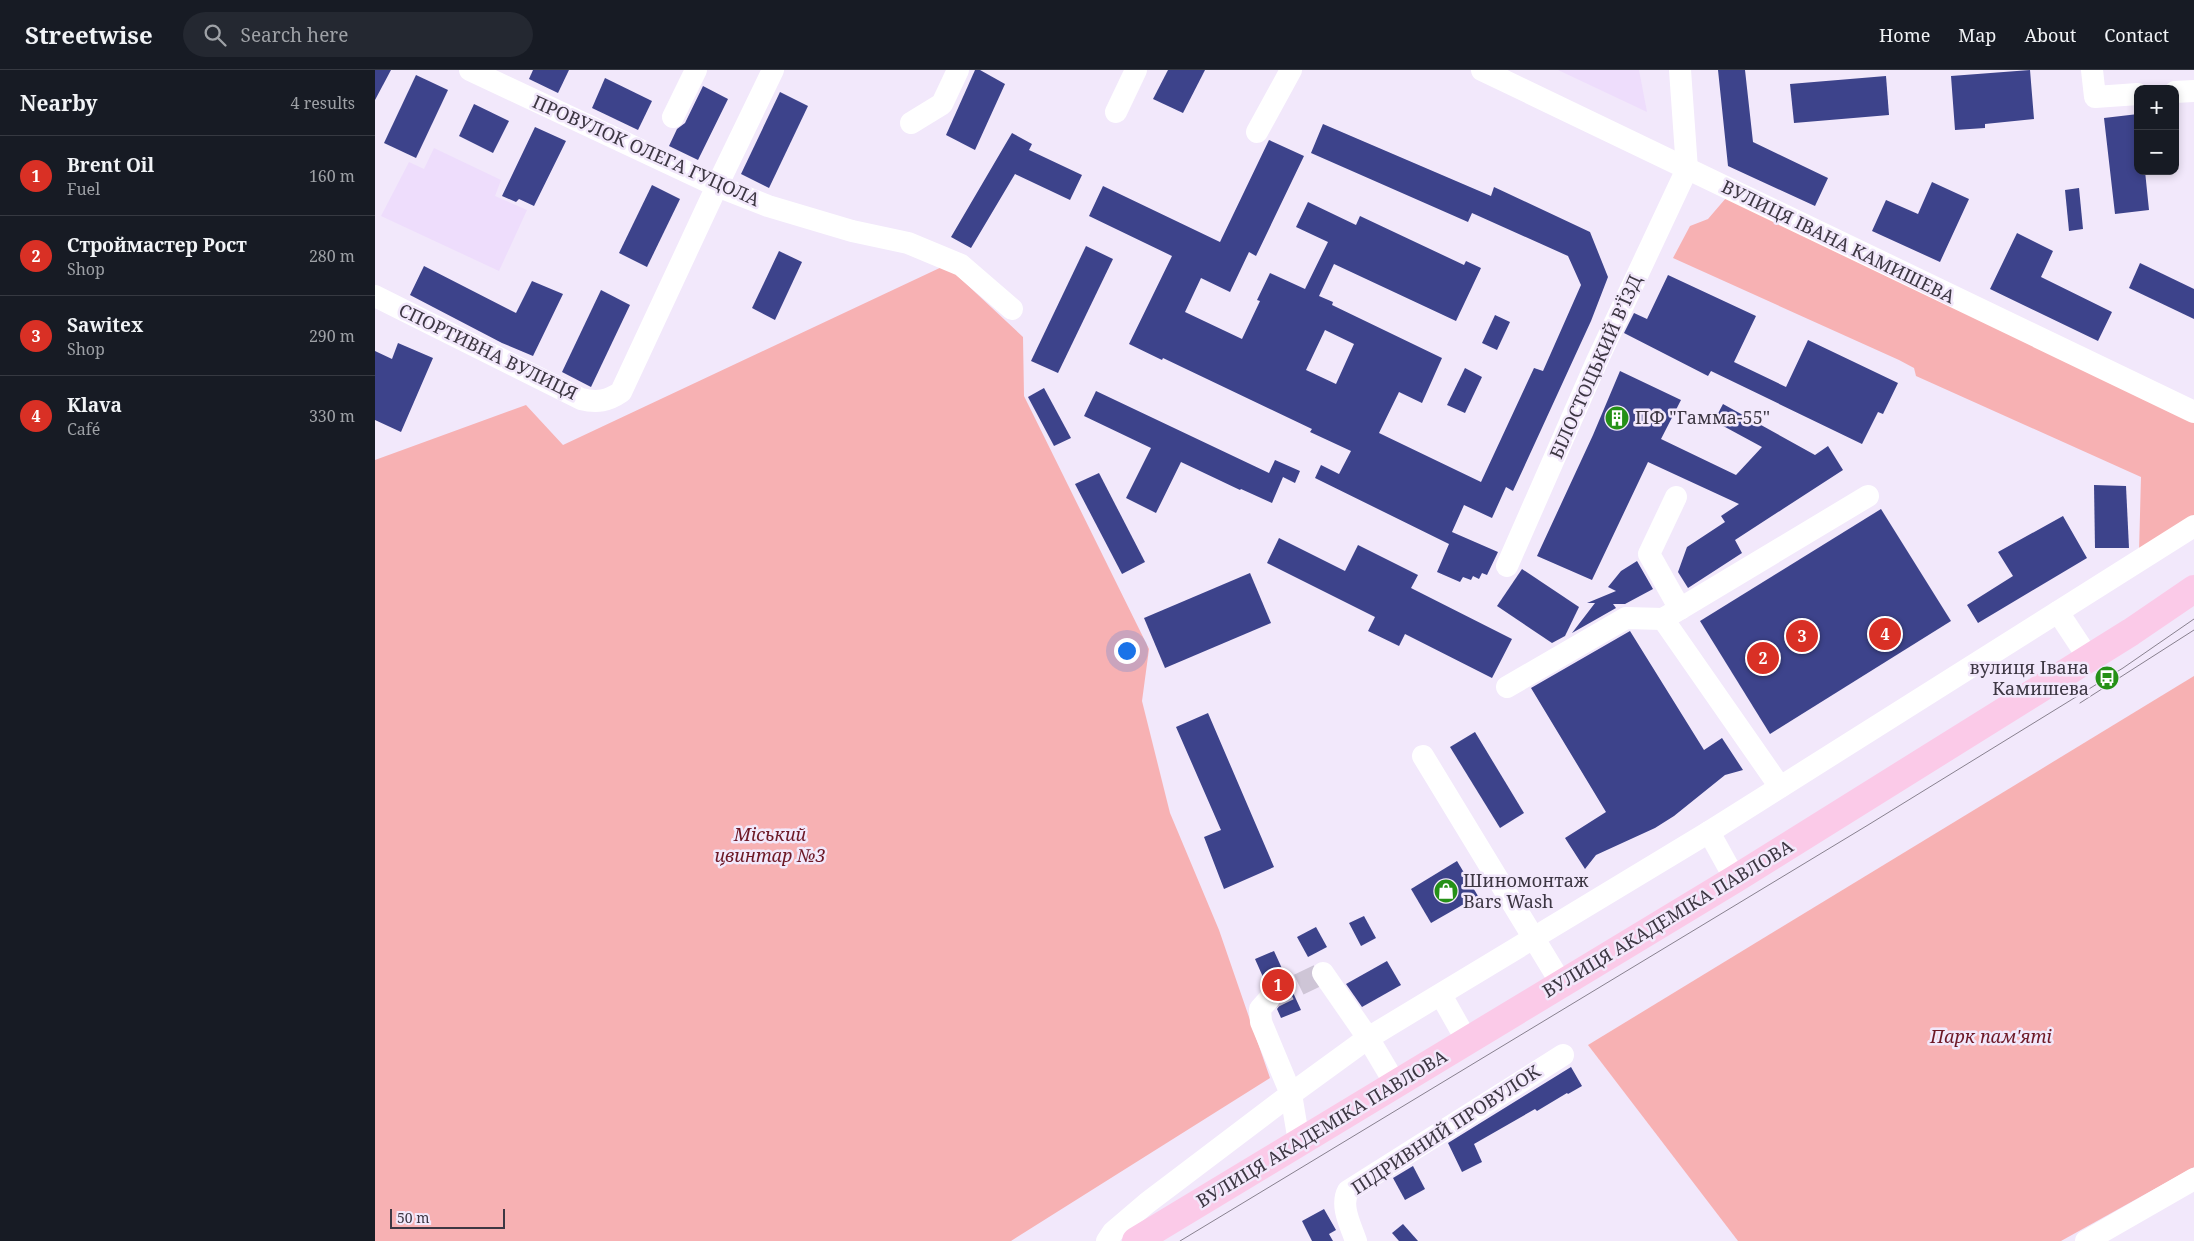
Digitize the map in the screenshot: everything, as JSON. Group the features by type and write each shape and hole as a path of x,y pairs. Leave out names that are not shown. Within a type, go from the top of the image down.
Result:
{"main road":[{"name":"ВУЛИЦЯ АКАДЕМІКА ПАВЛОВА","path":"1137,1241 1735,879 2140,627 2194,589"}],"street":[{"name":"ПРОВУЛОК ОЛЕГА ГУЦОЛА","path":"470,70 499,77 717,186 768,206 852,232 908,243 961,265 1012,309"},
{"path":"673,118 696,70"},
{"path":"717,186 773,70"},
{"path":"911,123 942,104 958,70"},
{"path":"1116,112 1136,70"},
{"path":"1257,132 1291,70"},
{"name":"ВУЛИЦЯ ІВАНА КАМИШЕВА","path":"1482,70 2194,412"},
{"path":"1681,70 1687,169"},
{"path":"2092,70 2095,97 2134,94"},
{"path":"2179,92 2194,91"},
{"name":"БІЛОСТОЦЬКИЙ В’ЇЗД","path":"1507,566 1597,361 1687,169"},
{"name":"СПОРТИВНА ВУЛИЦЯ","path":"375,296 581,399 602,401 621,392 717,186"},
{"path":"1507,687 1626,618 1671,614 1868,496"},
{"path":"1676,497 1649,554 1671,614 1780,787"},
{"path":"1107,1241 1113,1232 1147,1203 1368,1038 1709,832 2194,526"},
{"path":"2057,612 2089,659"},
{"path":"1423,756 1561,983"},
{"path":"1709,832 1735,879"},
{"path":"1323,973 1368,1038 1396,1085"},
{"path":"1441,995 1467,1041"},
{"path":"1269,998 1260,1009 1261,1022 1291,1094 1299,1142"},
{"name":"ПІДРИВНИЙ ПРОВУЛОК","path":"1356,1241 1345,1205 1344,1197 1348,1191 1563,1055"},
{"path":"2086,1241 2194,1179"}],"shaded area":[{"path":"1558,70 1639,70 1647,112"},
{"path":"434,148 501,180 495,196 527,210 499,271 381,216 409,162 424,169"}],"green space":[{"path":"1732,191 2194,412 2194,526 2139,552 2141,477 1916,376 1914,368 1899,360 1673,258 1690,226 1708,219"},
{"name":"Міський цвинтар №3","path":"946,265 1023,337 1024,396 1149,649 1142,701 1170,813 1219,930 1270,1078 1011,1241 375,1241 375,460 526,405 563,445"},
{"name":"Парк пам'яті","path":"2194,676 2194,1167 2061,1241 1738,1241 1588,1045"}],"building":[{"path":"375,70 391,70 375,100"},
{"path":"533,70 569,70 558,93 529,79"},
{"path":"975,70 980,70 1005,84 975,150 946,135"},
{"path":"1168,70 1205,70 1183,113 1153,99"},
{"path":"1718,70 1745,70 1753,142 1828,178 1815,206 1728,166"},
{"path":"2030,70 2034,119 1985,124 1985,128 1955,130 1951,76"},
{"path":"416,75 448,90 416,158 384,143"},
{"path":"1886,76 1889,115 1794,123 1790,84"},
{"path":"605,78 652,101 638,130 592,108"},
{"path":"703,86 728,99 698,160 669,146 677,129 685,123"},
{"path":"780,92 808,106 769,188 741,174"},
{"path":"474,104 509,121 493,153 459,136"},
{"path":"2134,114 2134,175 2145,175 2149,210 2115,214 2104,118"},
{"path":"1323,124 1491,196 1494,187 1590,232 1608,277 1591,321 1513,491 1506,487 1492,518 1464,505 1452,532 1498,552 1487,575 1482,573 1479,579 1473,576 1471,580 1463,577 1460,582 1437,572 1449,544 1315,478 1321,465 1339,474 1351,451 1310,432 1312,429 1163,358 1162,360 1129,344 1172,256 1089,216 1103,186 1220,242 1269,140 1304,156 1256,256 1249,252 1230,292 1201,278 1185,312 1242,339 1260,301 1257,300 1270,273 1305,289 1328,242 1296,227 1308,202 1356,225 1360,216 1464,265 1466,261 1481,268 1456,321 1334,264 1319,296 1333,302 1332,305 1442,358 1422,403 1399,392 1379,433 1481,482 1534,368 1543,371 1581,285 1568,256 1472,213 1468,222 1311,153","holes":["1325,330 1354,344 1336,384 1306,370"]},
{"path":"535,127 566,141 534,206 519,199 516,202 502,196"},
{"path":"1012,133 1032,144 1029,150 1082,175 1070,200 1015,174 971,248 951,237"},
{"path":"1932,182 1969,199 1940,262 1872,231 1886,200 1918,214"},
{"path":"652,185 680,199 647,267 619,253"},
{"path":"2079,188 2083,229 2069,231 2065,190"},
{"path":"2017,233 2053,251 2041,277 2112,312 2098,341 1990,289"},
{"path":"1086,246 1113,259 1058,373 1031,361"},
{"path":"779,251 802,262 775,320 752,308"},
{"path":"2140,263 2194,289 2194,319 2129,288"},
{"path":"424,266 516,313 532,281 563,294 533,356 502,343 410,295"},
{"path":"1668,275 1756,316 1734,362 1786,387 1808,340 1898,383 1883,414 1878,412 1862,444 1711,371 1708,376 1624,333 1634,313 1647,319"},
{"path":"601,290 630,305 591,387 562,372"},
{"path":"1495,315 1510,322 1497,350 1482,343"},
{"path":"398,343 433,358 401,432 375,420 375,351 392,359"},
{"path":"1465,368 1482,377 1465,413 1447,405"},
{"path":"1620,371 1681,400 1661,439 1736,475 1762,447 1714,421 1723,404 1815,455 1828,446 1843,470 1735,540 1742,553 1688,588 1678,572 1687,547 1725,522 1721,516 1739,504 1648,462 1592,580 1537,556 1593,435"},
{"path":"1044,388 1071,438 1054,446 1028,397"},
{"path":"1096,391 1269,473 1275,460 1300,471 1295,483 1283,477 1272,503 1181,462 1156,513 1126,498 1151,448 1084,416"},
{"path":"1099,473 1145,562 1122,574 1075,484"},
{"path":"2094,485 2126,486 2129,548 2095,548"},
{"path":"1881,509 1951,621 1770,734 1700,621"},
{"path":"2063,516 2087,558 1978,623 1967,605 2013,576 1998,552"},
{"path":"1279,538 1345,571 1358,545 1418,575 1411,588 1512,639 1492,678 1405,634 1399,646 1368,631 1375,617 1267,563"},
{"path":"1637,561 1653,589 1625,604 1613,604 1616,608 1572,633 1595,603 1587,603 1616,591 1608,587 1621,571"},
{"path":"1522,569 1579,607 1565,636 1552,643 1497,606"},
{"path":"1250,573 1271,623 1165,668 1144,618"},
{"path":"1630,631 1704,750 1722,738 1743,770 1725,775 1674,816 1655,828 1596,855 1585,869 1565,838 1606,812 1531,688"},
{"path":"1208,713 1274,867 1224,889 1204,837 1221,830 1176,727"},
{"path":"1475,732 1524,813 1500,828 1450,747"},
{"path":"1457,861 1478,896 1431,923 1411,889"},
{"path":"1364,916 1376,938 1361,946 1349,923"},
{"path":"1316,927 1327,947 1308,957 1297,937"},
{"path":"1274,951 1301,1010 1281,1018 1277,1009 1282,1002 1281,994 1277,989 1267,986 1255,959"},
{"path":"1387,961 1401,985 1362,1007 1346,984"},
{"path":"1571,1067 1582,1086 1537,1111 1535,1109 1474,1144 1482,1162 1462,1172 1448,1143"},
{"path":"1413,1166 1425,1189 1405,1200 1393,1178"},
{"path":"1324,1209 1336,1230 1329,1234 1333,1241 1312,1241 1302,1221"},
{"path":"1403,1224 1418,1241 1399,1241 1392,1233"}],"tunnel":[{"path":"1269,999 1323,973"}],"tram line":[{"path":"1180,1241 1868,825 2123,668 2194,619"},
{"path":"2080,703 2194,630"}],"place":[{"name":"ПФ \"Гамма-55\"","path":"1617,418"},
{"name":"Klava","path":"1885,634"},
{"name":"Sawitex","path":"1802,636"},
{"name":"Строймастер Рост","path":"1763,658"},
{"name":"вулиця Івана Камишева","path":"2107,678"},
{"name":"Шиномонтаж Bars Wash","path":"1446,891"},
{"name":"Brent Oil","path":"1278,985"}]}
